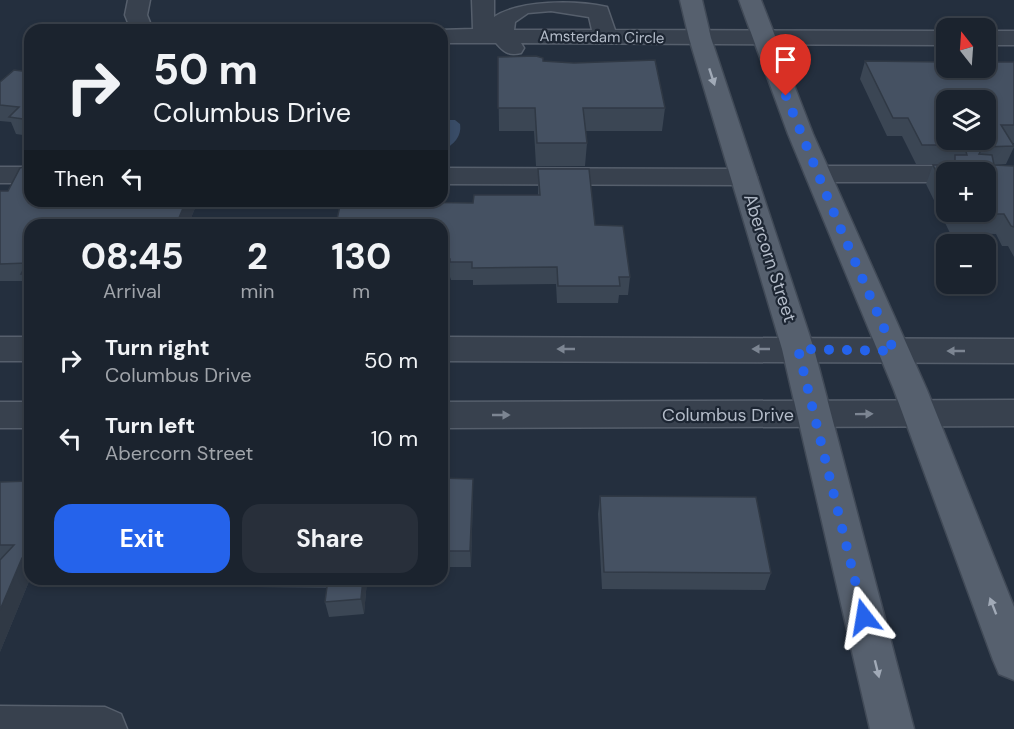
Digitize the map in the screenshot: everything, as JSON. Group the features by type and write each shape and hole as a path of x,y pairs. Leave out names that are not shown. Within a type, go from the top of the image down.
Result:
{"main road":[{"name":"Abercorn Street","path":"691,0 700,38 798,349 892,729"},
{"path":"750,0 762,38 919,413 1014,660"}],"street":[{"path":"139,0 136,15 140,24"},
{"path":"483,0 493,36 525,62"},
{"path":"493,36 504,19 523,7 551,5 599,12 605,36"},
{"name":"Amsterdam Circle","path":"448,36 605,36 629,46 700,38 936,38"},
{"path":"996,38 1014,38"},
{"path":"818,174 936,174"},
{"path":"0,175 24,175"},
{"path":"448,176 744,177"},
{"path":"0,349 24,349"},
{"path":"448,349 1014,351"},
{"name":"Columbus Drive","path":"448,415 815,416 1014,413"},
{"path":"0,415 24,415"},
{"path":"0,728 105,729"}],"water":[{"path":"448,120 455,120 460,124 460,133 448,147"}],"building":[{"path":"536,56 543,58 543,61 574,63 655,60 665,108 583,108 587,143 537,143 535,108 498,108 498,57"},
{"path":"865,61 936,62 936,78 996,78 996,62 1014,62 1014,125 1001,125 1014,146 996,147 996,90 936,90 936,145 922,145 908,118 893,118"},
{"path":"14,70 24,71 24,119 9,117 19,107 0,105 0,82"},
{"path":"966,150 981,150 979,154 992,155 993,162 955,162 955,155 967,155"},
{"path":"996,165 1014,166 1014,227 1004,214 996,214"},
{"path":"24,167 24,207 184,207 178,219 24,219 24,263 0,264 0,191 8,191 20,168"},
{"path":"538,169 589,169 595,225 623,226 630,277 619,277 620,286 558,286 557,267 472,268 472,262 450,262 448,259 448,219 337,219 340,207 448,207 448,203 473,203 474,195 540,195"},
{"path":"448,478 473,479 470,551 448,551"},
{"path":"24,481 24,558 22,558 0,610 0,560 14,545 0,545 0,482"},
{"path":"600,496 756,497 771,573 604,572"},
{"path":"327,585 362,585 361,599 325,602"}],"route":[{"path":"786,96 894,351 798,349 864,617"}]}
